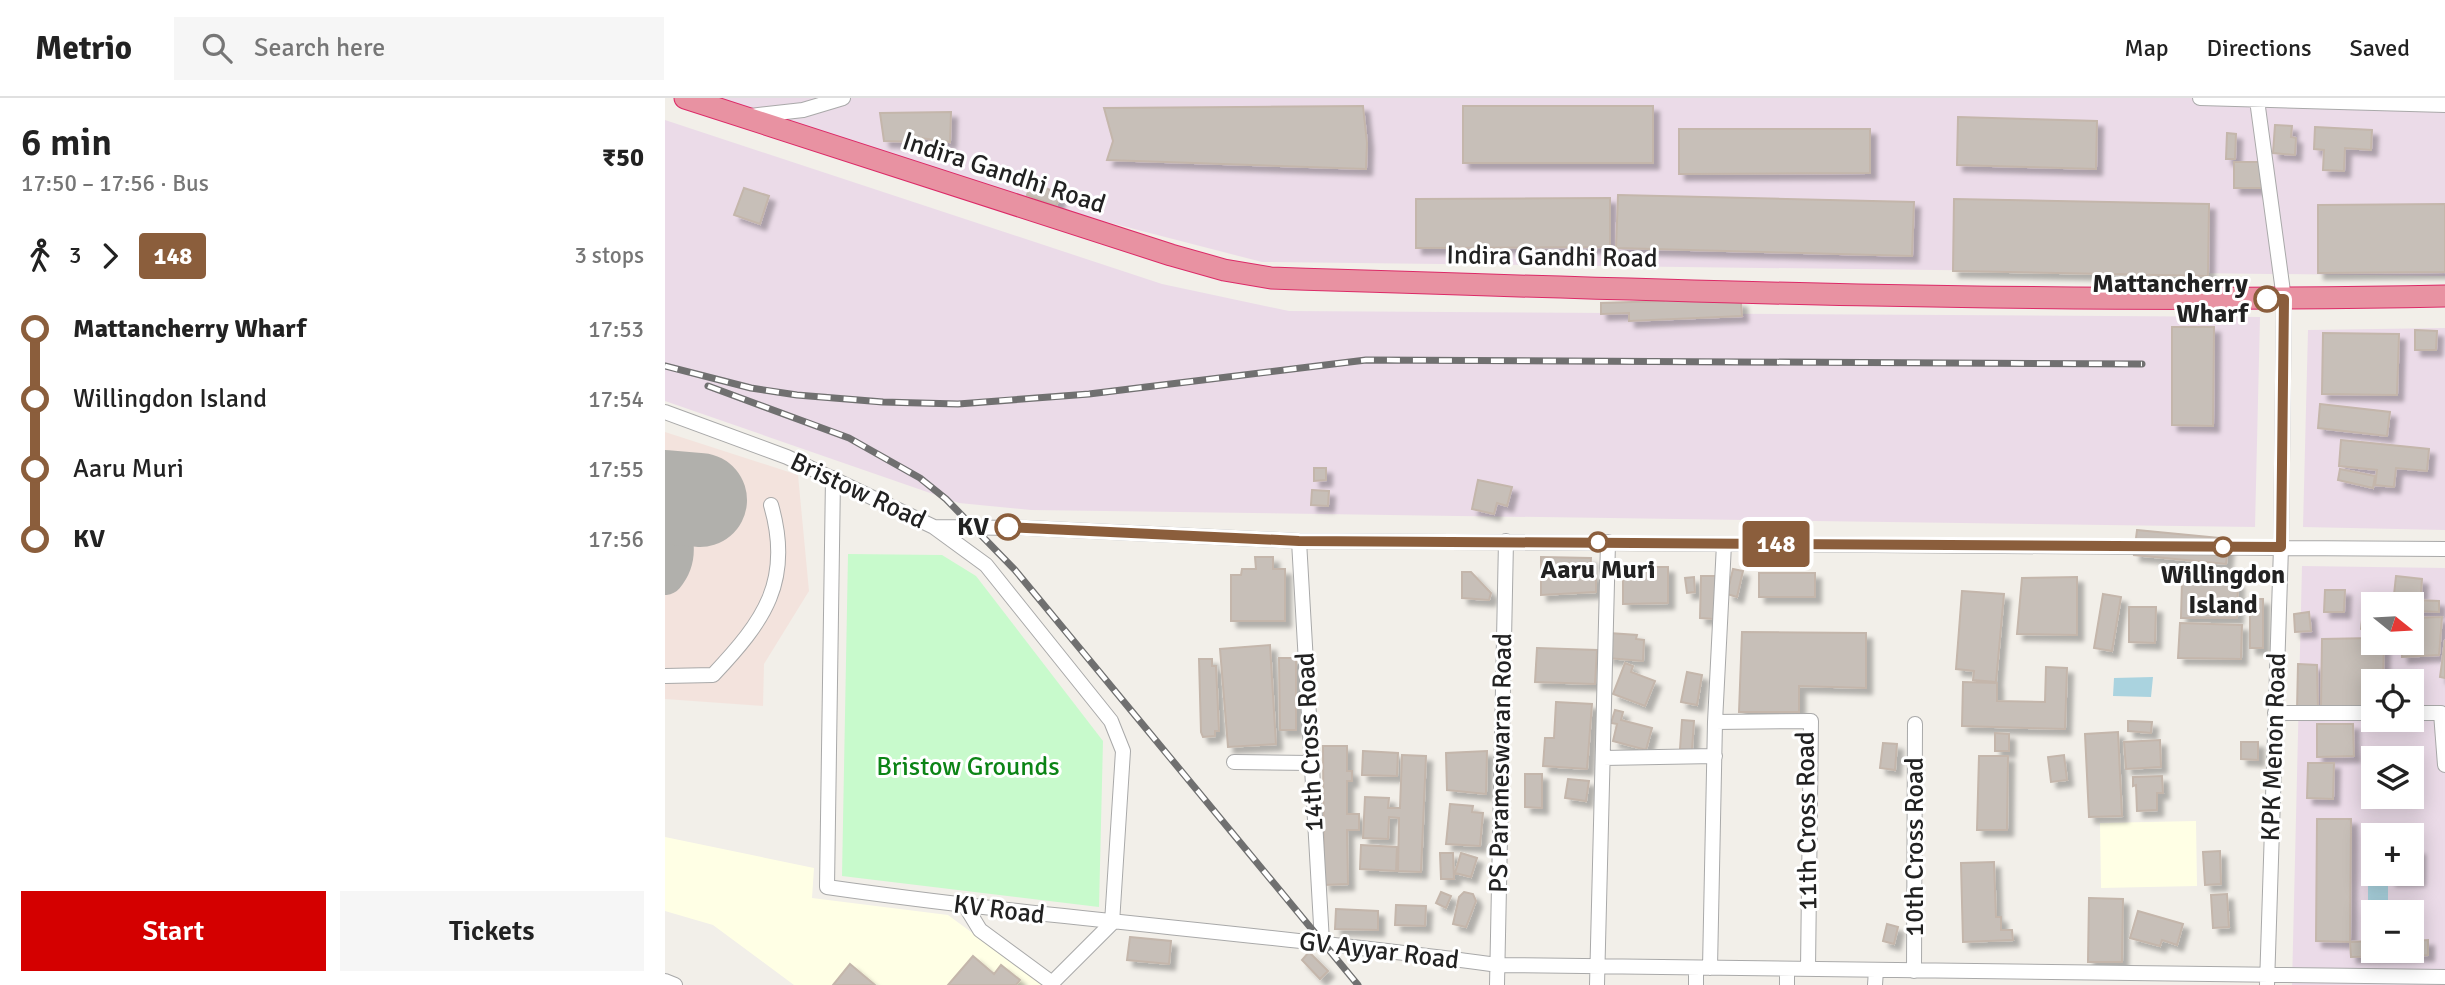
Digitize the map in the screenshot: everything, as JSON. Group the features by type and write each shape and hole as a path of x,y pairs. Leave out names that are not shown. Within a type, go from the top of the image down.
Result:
{"highway":[{"name":"Indira Gandhi Road","path":"685,98 1171,255 1224,270 1271,278 1806,292 2284,299 2445,296"}],"street":[{"path":"741,117 803,110 843,98"},
{"path":"2200,98 2445,105"},
{"name":"KPK Menon Road","path":"2257,100 2284,299 2281,547 2267,980"},
{"name":"Bristow Road","path":"665,412 787,457 934,527 1041,528 1299,541 2445,549"},
{"name":"KV Road","path":"834,478 827,887 966,907 1112,923"},
{"path":"665,676 713,676 739,648 773,594 781,559 779,532 771,505"},
{"path":"934,527 986,565 1111,721 1123,751 1112,923 1052,983 980,930 966,907"},
{"name":"14th Cross Road","path":"1299,541 1322,942"},
{"name":"PS Parameswaran Road","path":"1497,985 1506,541"},
{"path":"1597,985 1608,542"},
{"path":"1696,985 1703,968 1724,544"},
{"path":"2424,713 2443,712 2445,765"},
{"path":"2275,713 2361,713"},
{"name":"11th Cross Road","path":"1715,722 1811,721 1808,969"},
{"name":"10th Cross Road","path":"1914,971 1915,724"},
{"path":"1603,758 1715,757"},
{"path":"1234,762 1311,763"},
{"name":"GV Ayyar Road","path":"1112,923 1322,942 1497,965 1808,969 1876,978 1914,971 2151,979 2445,977"},
{"path":"1787,969 1787,985"},
{"path":"665,981 675,985"}],"shaded area":[{"path":"704,98 2445,98 2445,276 1262,262 991,192"},
{"path":"665,120 1162,284 1289,311 2260,317 2255,527 1031,510 959,503 665,401"},
{"path":"2445,328 2445,530 2303,527 2308,330"},
{"path":"665,432 798,475 809,591 764,664 763,706 665,699"},
{"path":"665,537 693,539 691,557 683,574 665,590"},
{"path":"2302,566 2445,568 2445,985 2292,985"},
{"path":"2196,821 2197,886 2101,888 2100,823"},
{"path":"665,837 814,868 812,898 948,915 1043,985 794,985 713,925 665,911"}],"green space":[{"name":"Bristow Grounds","path":"848,554 942,555 976,576 1103,741 1099,907 842,876"}],"water":[{"path":"2153,677 2151,697 2113,696 2114,678"},
{"path":"2368,886 2388,886 2388,900 2368,900"}],"building":[{"path":"1363,106 1367,143 1366,169 1107,160 1113,141 1104,108"},
{"path":"1463,106 1653,106 1653,163 1463,163"},
{"path":"951,112 950,142 921,138 919,142 884,141 880,113"},
{"path":"1958,117 2097,121 2096,169 1957,165"},
{"path":"2275,125 2292,126 2291,137 2296,138 2295,155 2273,153"},
{"path":"2315,127 2372,130 2371,150 2345,148 2344,171 2323,170 2324,150 2314,149"},
{"path":"1679,129 1870,129 1870,173 1679,174"},
{"path":"2227,133 2236,134 2235,159 2226,159"},
{"path":"2234,162 2264,162 2264,188 2234,188"},
{"path":"1032,183 1061,194 1056,206 1027,195"},
{"path":"744,188 769,196 760,224 734,215"},
{"path":"1618,195 1914,202 1912,256 1616,248"},
{"path":"1610,198 1610,247 1416,248 1416,199"},
{"path":"1954,199 2209,204 2208,276 1953,271"},
{"path":"2445,204 2445,272 2318,273 2318,205"},
{"path":"1664,293 1741,302 1742,316 1629,321 1629,313 1601,314 1601,303 1664,301"},
{"path":"2172,327 2214,327 2213,426 2172,425"},
{"path":"2415,330 2437,331 2436,350 2415,350"},
{"path":"2323,333 2399,334 2397,395 2322,394"},
{"path":"2320,404 2390,412 2387,436 2318,428"},
{"path":"2341,440 2429,449 2427,471 2396,468 2394,487 2375,485 2377,470 2339,466"},
{"path":"1314,468 1326,468 1326,480 1314,481"},
{"path":"2340,469 2375,476 2373,488 2338,480"},
{"path":"1478,480 1512,487 1507,506 1497,503 1494,514 1472,509"},
{"path":"1312,490 1329,491 1328,506 1311,505"},
{"path":"2137,530 2229,539 2226,564 2134,555"},
{"path":"1255,557 1273,557 1273,569 1285,569 1285,621 1231,621 1231,575 1241,575 1242,569 1256,569"},
{"path":"1541,557 1591,558 1590,575 1596,575 1596,592 1541,595"},
{"path":"1623,567 1668,567 1668,603 1623,604"},
{"path":"1733,569 1743,571 1737,597 1727,594"},
{"path":"1462,572 1471,572 1491,593 1489,600 1462,598"},
{"path":"1759,573 1815,573 1815,597 1759,597"},
{"path":"1701,576 1716,576 1715,619 1700,618"},
{"path":"2396,576 2422,579 2421,592 2394,592"},
{"path":"1694,577 1695,592 1687,593 1685,578"},
{"path":"2077,577 2077,635 2017,634 2022,578"},
{"path":"2182,581 2238,582 2237,618 2181,618"},
{"path":"2325,590 2345,590 2344,612 2324,612"},
{"path":"1962,591 2004,594 1996,682 1973,680 1974,671 1956,669"},
{"path":"2103,594 2121,597 2112,651 2094,648"},
{"path":"2250,599 2263,599 2263,648 2250,648"},
{"path":"2424,600 2439,601 2439,612 2424,611"},
{"path":"2129,607 2156,607 2155,643 2129,642"},
{"path":"2309,612 2311,631 2295,632 2294,614"},
{"path":"2442,617 2439,655 2402,657 2424,655 2424,618"},
{"path":"2180,623 2242,625 2241,659 2178,658"},
{"path":"1742,632 1866,633 1866,688 1799,686 1799,712 1739,712"},
{"path":"1609,633 1637,635 1636,639 1644,640 1643,661 1607,658"},
{"path":"2361,638 2361,655 2384,655 2383,669 2361,669 2361,707 2321,707 2322,639"},
{"path":"2445,640 2445,678 2440,677"},
{"path":"1270,645 1276,744 1228,747 1220,649"},
{"path":"1537,648 1597,650 1595,684 1535,682"},
{"path":"1279,658 1296,658 1296,730 1280,730"},
{"path":"1199,659 1212,659 1212,666 1216,666 1219,731 1215,731 1215,736 1203,737 1201,732"},
{"path":"1625,663 1633,666 1631,672 1655,681 1645,706 1613,694"},
{"path":"2298,664 2317,665 2318,711 2297,710"},
{"path":"2046,667 2067,668 2065,729 1962,726 1963,682 1997,683 1997,701 2045,702"},
{"path":"1687,672 1702,675 1697,705 1681,702"},
{"path":"1556,702 1592,704 1587,769 1543,766 1545,738 1554,738"},
{"path":"1615,710 1623,712 1621,720 1652,728 1646,750 1613,741 1617,724 1611,723"},
{"path":"1682,720 1694,721 1692,750 1680,749"},
{"path":"2128,721 2152,722 2151,733 2128,731"},
{"path":"2317,724 2353,724 2354,756 2317,757"},
{"path":"2118,732 2122,816 2089,817 2085,734"},
{"path":"1995,733 2009,734 2009,751 1995,751"},
{"path":"2160,740 2161,767 2126,769 2124,742"},
{"path":"2241,742 2258,742 2258,760 2241,759"},
{"path":"1883,743 1897,744 1895,770 1880,768"},
{"path":"1323,746 1347,746 1347,771 1352,771 1352,781 1347,781 1347,814 1359,814 1359,830 1347,830 1348,884 1324,885"},
{"path":"1363,751 1398,753 1397,776 1362,775"},
{"path":"1487,751 1486,794 1447,790 1446,753"},
{"path":"1402,755 1426,756 1421,872 1398,871 1399,818 1389,817 1388,839 1363,838 1365,797 1389,798 1388,808 1400,808"},
{"path":"2064,755 2067,780 2051,782 2048,757"},
{"path":"1979,756 2008,756 2007,830 1977,830"},
{"path":"2308,763 2334,763 2333,799 2307,798"},
{"path":"1525,774 1542,774 1542,808 1525,807"},
{"path":"2162,776 2163,793 2157,793 2157,810 2137,811 2133,777"},
{"path":"1568,779 1589,781 1586,801 1565,798"},
{"path":"1450,804 1473,806 1472,812 1483,813 1480,846 1446,844"},
{"path":"2317,819 2351,819 2350,942 2316,941"},
{"path":"1361,845 1397,847 1396,871 1360,869"},
{"path":"2220,851 2221,884 2205,885 2203,852"},
{"path":"1440,853 1453,853 1454,879 1441,879"},
{"path":"1461,853 1477,858 1471,877 1455,873"},
{"path":"1994,862 1996,917 2001,917 2001,930 2012,930 2013,940 1963,942 1961,863"},
{"path":"1441,892 1451,896 1446,908 1436,903"},
{"path":"1464,892 1473,894 1476,901 1466,927 1453,924 1459,897"},
{"path":"2227,894 2229,927 2213,928 2211,895"},
{"path":"2089,898 2123,899 2122,962 2088,962"},
{"path":"1396,905 1426,906 1425,926 1395,925"},
{"path":"1336,909 1378,911 1378,930 1335,929"},
{"path":"2138,911 2183,924 2177,945 2162,940 2160,946 2130,938"},
{"path":"1887,924 1898,927 1894,944 1883,941"},
{"path":"1130,937 1171,941 1169,964 1127,960"},
{"path":"2424,940 2428,940 2428,955 2424,955"},
{"path":"2350,942 2361,942 2361,957 2351,957"},
{"path":"1309,952 1328,971 1320,979 1302,960"},
{"path":"973,956 994,974 1001,965 1020,980 1016,985 948,985"},
{"path":"850,964 875,985 833,985"}],"taxiway":[{"path":"665,518 675,547 673,562 665,576"}],"runway":[{"path":"665,497 700,500"}],"railway":[{"path":"665,366 751,388 797,395 883,402 958,404 1089,394 1366,360 2142,364"},
{"path":"708,386 849,438 920,478 946,499 1015,570 1358,985"}],"bus line":[{"name":"148","path":"1008,527 1299,541 2281,547 2284,299 2267,299"}],"place":[{"name":"Mattancherry Wharf","path":"2267,299"},
{"name":"KV","path":"1008,527"},
{"name":"Aaru Muri","path":"1598,542"},
{"name":"Willingdon Island","path":"2223,547"}]}
